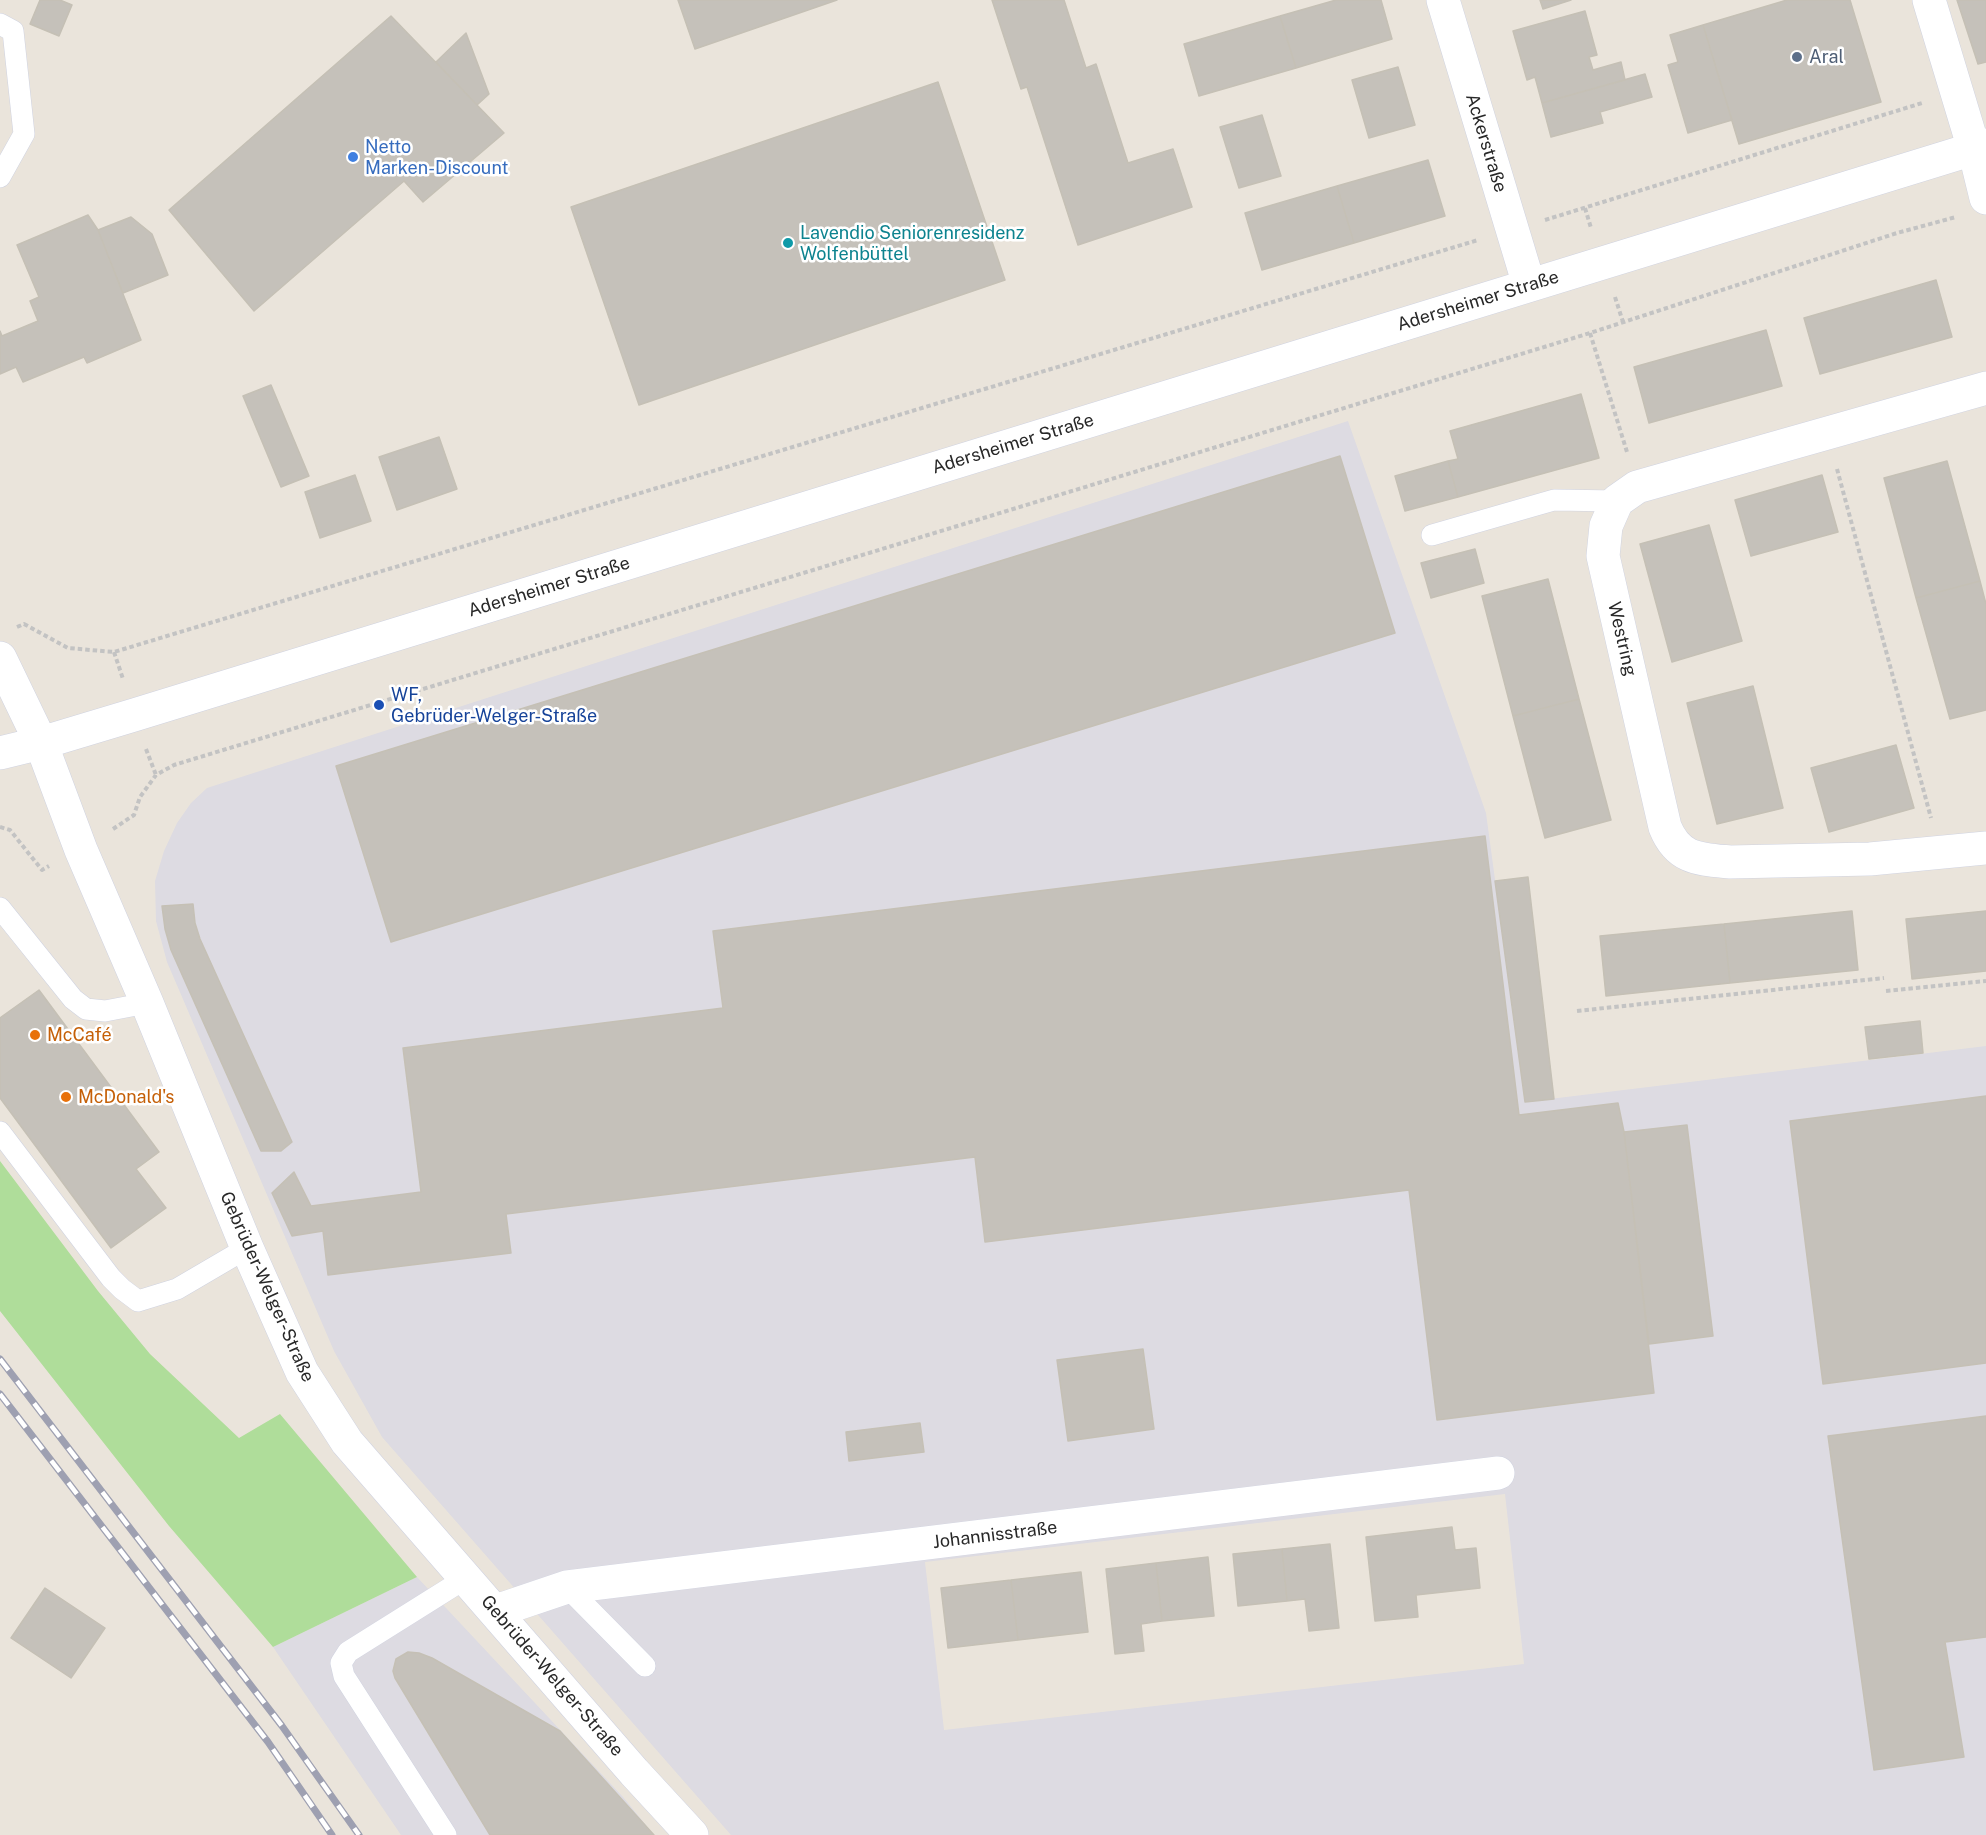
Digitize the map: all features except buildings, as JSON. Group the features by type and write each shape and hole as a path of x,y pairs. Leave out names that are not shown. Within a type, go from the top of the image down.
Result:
{"main road":[{"name":"Ackerstraße","path":"1443,0 1529,285"},
{"path":"1929,0 1957,93 1980,147 1975,206"},
{"name":"Adersheimer Straße","path":"0,753 41,743 1980,147"},
{"path":"1627,494 1986,388"},
{"name":"Westring","path":"1627,494 1606,526 1602,556 1662,815 1670,840 1681,852 1707,860 1730,862 1870,859 1986,848"},
{"name":"Gebrüder-Welger-Straße","path":"0,658 41,743 69,856 147,1003 247,1248 302,1372 347,1442 634,1772 692,1835"},
{"name":"Johannisstraße","path":"496,1611 567,1587 1498,1473"}],"lane":[{"path":"0,24 13,31 24,134 0,177"},
{"path":"1432,535 1554,500 1627,494"},
{"path":"0,908 73,999 86,1009 105,1011 147,1003"},
{"path":"0,1132 111,1278 138,1301 177,1289 247,1248"},
{"path":"446,1835 344,1676 341,1663 348,1652 466,1578"},
{"path":"567,1587 645,1666"}],"path":[{"path":"24,624 68,648 114,651 1513,230 1957,93"},
{"path":"0,827 10,830 42,870 69,856 134,815 140,797 156,775 174,765 1590,333 1975,206"},
{"path":"1590,333 1627,494"},
{"path":"1827,434 1941,854"},
{"path":"1577,1011 1884,978"},
{"path":"1886,991 1986,981"}],"shaded area":[{"path":"1348,421 1486,813 1525,1102 1986,1046 1986,1835 731,1835 382,1437 334,1351 167,962 156,921 155,881 164,851 177,823 191,803 207,788","holes":["1505,1494 1524,1664 944,1730 925,1562"]},
{"path":"417,1577 623,1797 654,1835 401,1835 273,1647"}],"green space":[{"path":"0,1161 98,1291 150,1354 239,1438 280,1414 417,1577 273,1647 169,1526 0,1311"}],"railway":[{"path":"0,1359 282,1726 359,1835"},
{"path":"0,1394 268,1742 332,1835"}],"place":[{"name":"Aral","path":"1797,57"},
{"name":"Netto Marken-Discount","path":"353,157"},
{"name":"Lavendio Seniorenresidenz Wolfenbüttel","path":"788,243"},
{"name":"WF, Gebrüder-Welger-Straße","path":"379,705"},
{"name":"McCafé","path":"35,1035"},
{"name":"McDonald's","path":"66,1097"}]}
